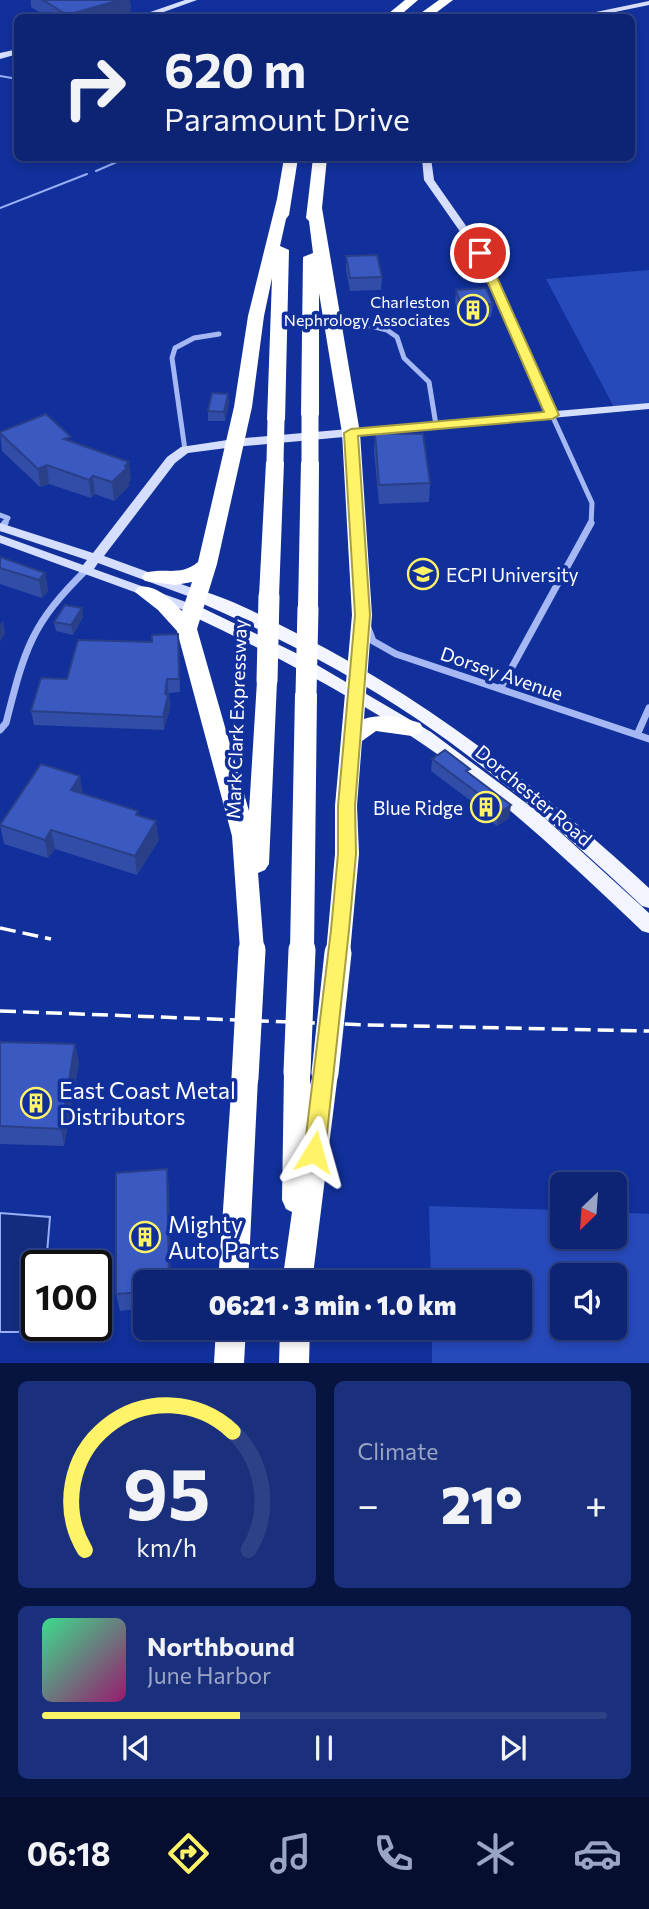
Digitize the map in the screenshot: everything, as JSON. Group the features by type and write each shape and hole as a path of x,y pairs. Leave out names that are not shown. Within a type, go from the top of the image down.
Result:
{"highway":[{"path":"393,14 412,0"},
{"path":"422,14 438,0"},
{"path":"424,14 447,0"},
{"name":"Mark Clark Expressway","path":"234,1270 267,681 282,202 290,161"},
{"path":"296,1270 297,1072 302,950 308,608 310,271 320,161"},
{"path":"251,950 244,836 192,611 206,564 243,407 256,316 282,202"},
{"path":"298,1270 325,1073 338,953 347,854 346,806 362,615 351,433 314,206"},
{"path":"148,585 190,578 206,564"},
{"path":"148,585 165,605 192,611"},
{"path":"351,740 359,730 373,723 394,723 412,728"},
{"path":"229,1363 230,1340"},
{"path":"294,1363 295,1340"}],"main road":[{"name":"Dorchester Road","path":"192,611 423,715 576,833 649,900"},
{"name":"Dorchester Road","path":"358,684 561,843 649,925"}],"street":[{"path":"149,14 193,0"},
{"path":"592,14 649,3"},
{"path":"426,161 429,180 480,253 592,503 592,521 587,535 500,689"},
{"path":"359,323 387,330 397,337 404,358 429,382 436,425"},
{"path":"185,450 172,358 179,345 194,338 219,334"},
{"path":"0,730 6,723 29,641 37,625 96,558 171,460 185,450 234,443 649,406"},
{"name":"Dorchester Road","path":"0,527 96,558 192,611"},
{"name":"Dorchester Road","path":"0,527 87,569 148,585"},
{"name":"Dorsey Avenue","path":"362,615 373,641 396,654 649,739"},
{"path":"636,735 649,708"}],"shaded area":[{"path":"649,270 649,406 615,409 546,279"},
{"path":"429,1206 550,1210 550,1250 626,1250 627,1213 649,1214 649,1363 432,1363 432,1340 532,1340 532,1270 431,1270"},
{"path":"0,1213 50,1217 47,1250 21,1250 21,1331 0,1332"}],"building":[{"path":"43,0 120,0 71,14 65,14"},
{"path":"377,255 382,277 350,278 346,256"},
{"path":"486,288 493,304 461,306 456,290"},
{"path":"212,393 228,394 224,412 208,411"},
{"path":"46,414 71,437 64,439 129,462 125,466 127,468 112,482 93,476 89,480 47,465 38,469 0,432"},
{"path":"375,433 423,434 430,483 379,485"},
{"path":"0,557 45,573 39,580 0,568"},
{"path":"65,605 82,608 71,625 54,622"},
{"path":"178,634 179,679 167,679 165,694 168,695 163,717 31,711 41,678 67,679 78,640 152,642 152,635"},
{"path":"445,750 470,769 466,771 511,805 498,814 476,796 479,794 432,759"},
{"path":"41,764 80,776 71,790 138,811 136,815 156,821 135,856 51,830 45,840 0,825"},
{"name":"East Coast Metal Distributors","path":"0,1042 75,1044 61,1129 0,1126"},
{"name":"Mighty Auto Parts","path":"167,1169 169,1270 133,1270 133,1293 116,1294 116,1173"}],"waterway":[{"path":"0,76 14,78"},
{"path":"96,171 119,161"},
{"path":"0,208 87,174"}],"railway":[{"path":"0,928 51,939"},
{"path":"0,1011 368,1025 649,1031"}],"place":[{"name":"Charleston Nephrology Associates","path":"473,310"},
{"name":"ECPI University","path":"423,574"},
{"name":"Blue Ridge","path":"486,807"},
{"name":"East Coast Metal Distributors","path":"36,1103"},
{"name":"Mighty Auto Parts","path":"145,1237"}],"route":[{"path":"314,1152 325,1073 347,854 346,806 362,615 351,433 552,415 480,253"}]}
